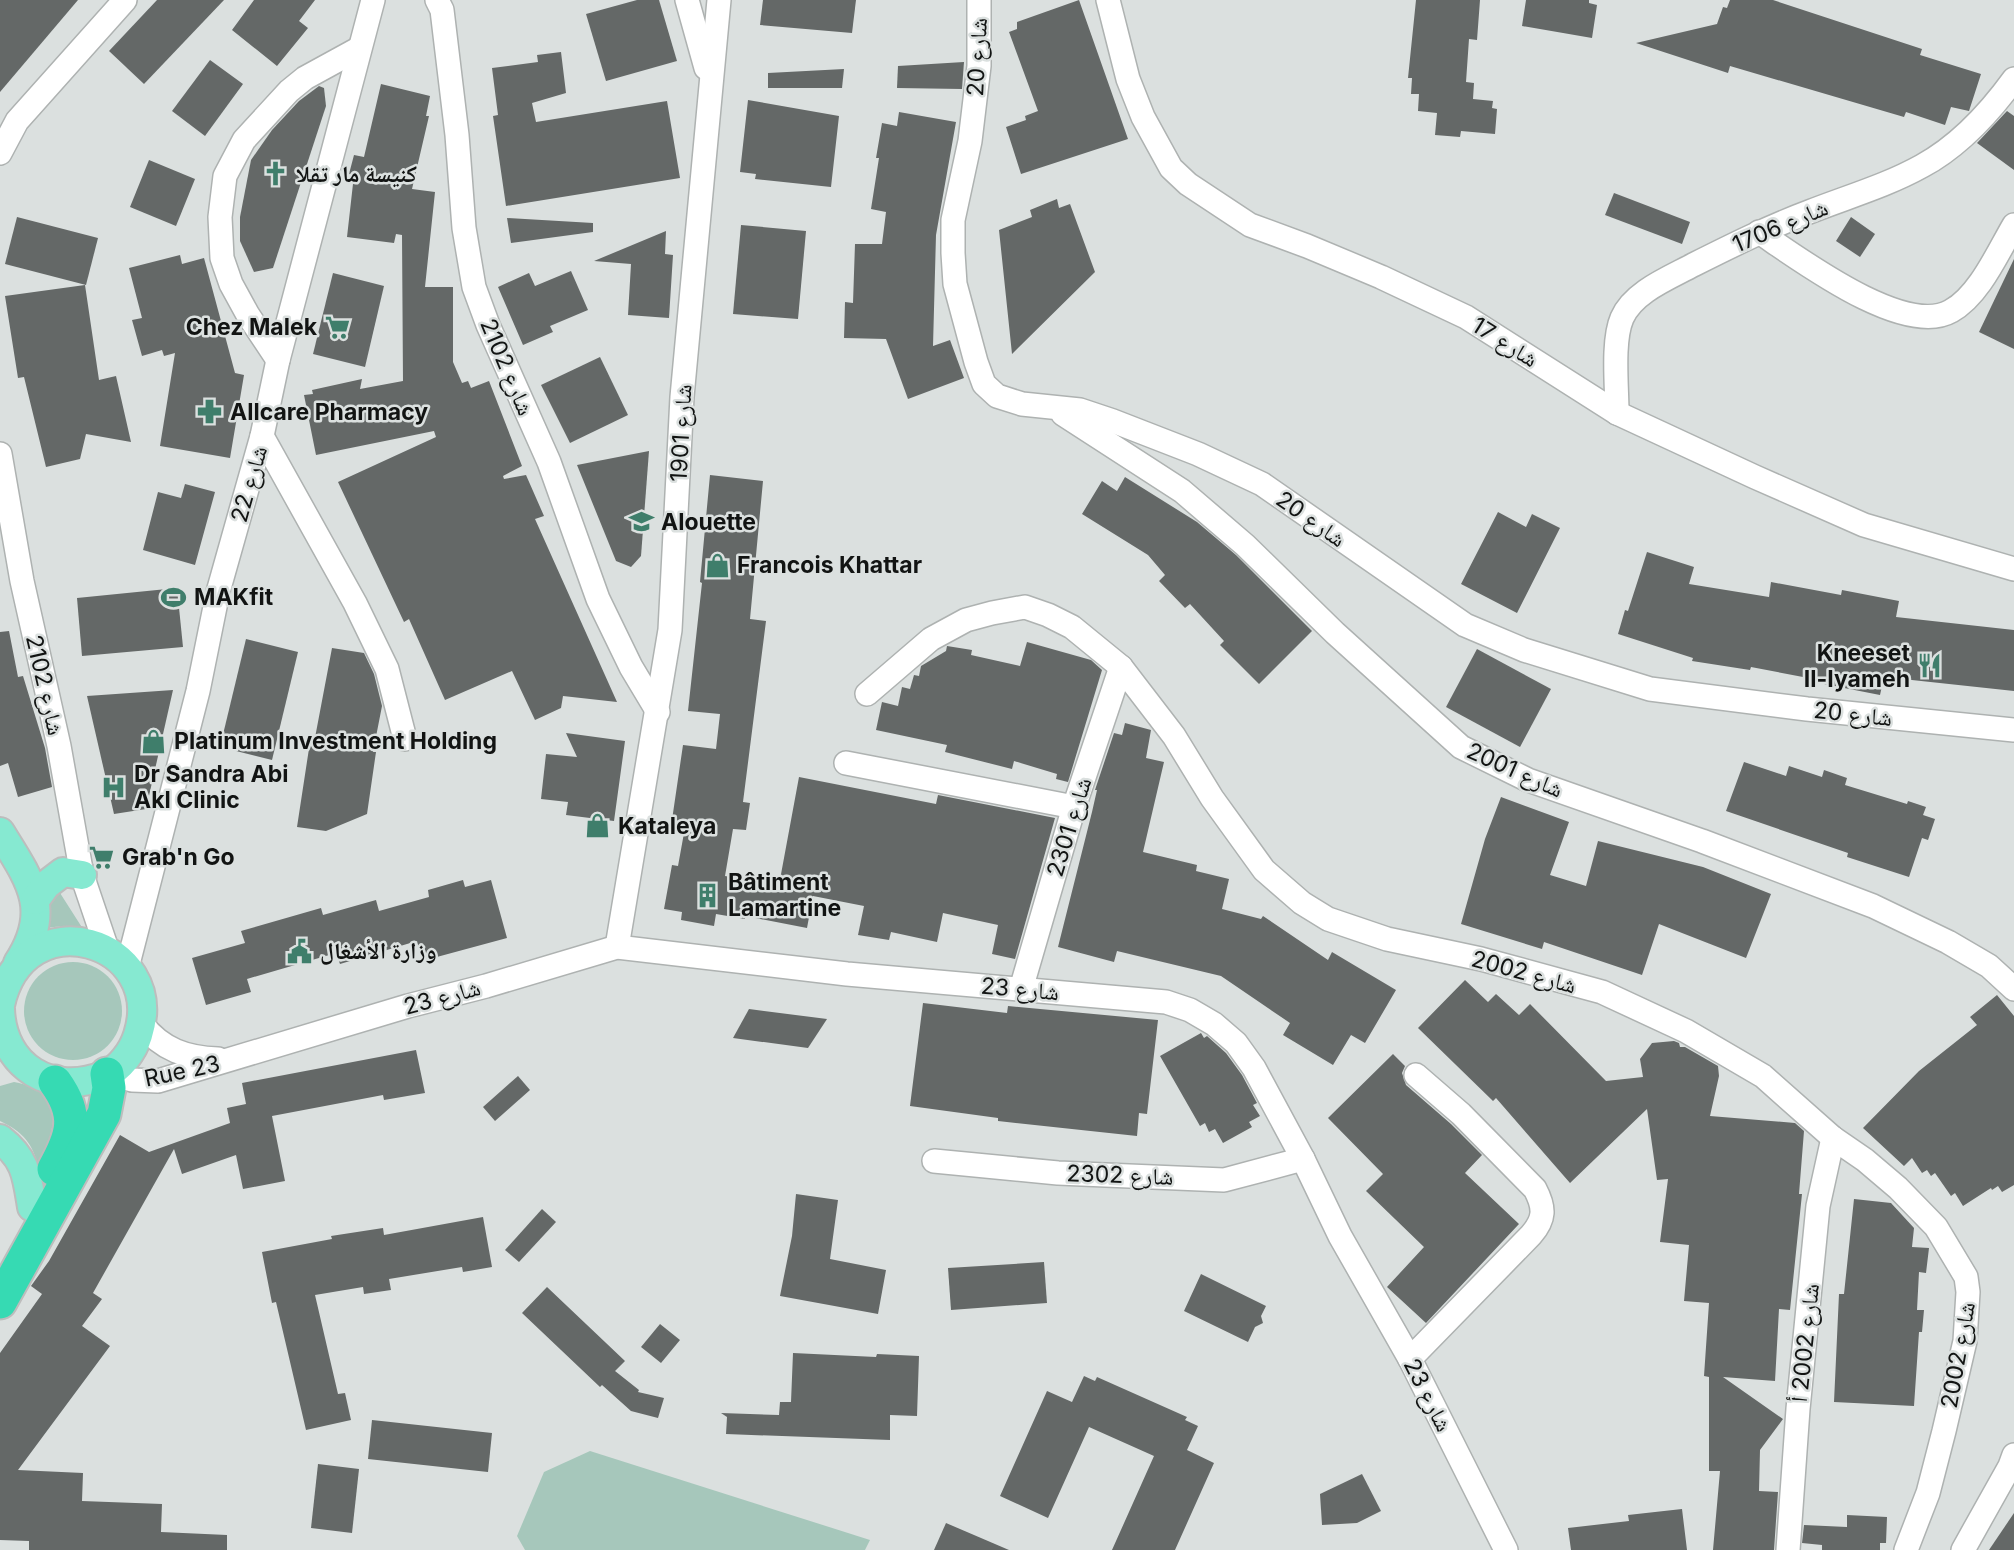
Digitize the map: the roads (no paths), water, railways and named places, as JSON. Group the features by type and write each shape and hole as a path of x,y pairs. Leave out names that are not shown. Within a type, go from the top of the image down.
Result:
{"highway":[{"path":"8,1262 104,1114 109,1088 108,1074"},
{"path":"0,1301 8,1262 32,1207 70,1135 72,1116 67,1098 55,1082"}],"main road":[{"path":"0,832 29,878 35,900 36,919 32,937 4,987 0,1007 5,1039 13,1054 12,1069 55,1082 82,1083 108,1074 125,1060 142,1024 140,995 118,960 89,943 68,941 47,945 29,955 14,970"},
{"path":"35,900 52,878 62,872 82,875"},
{"path":"0,1139 15,1152 25,1168 32,1207"}],"street":[{"path":"0,153 17,121 125,0"},
{"name":"شارع 22","path":"118,960 198,691 218,592 262,436 278,360 373,0"},
{"name":"شارع 2102","path":"437,0 442,10 457,135 464,228 474,287 548,462 598,599 631,667 658,712"},
{"path":"687,0 709,82"},
{"name":"شارع 1901","path":"617,947 670,630 682,397 709,82 719,0"},
{"name":"شارع 20","path":"979,0 979,66 974,118 953,220 955,284 984,384 997,396 1022,404 1080,410 1198,454 1262,484 1465,625 1524,650 1650,689 1807,709 2014,730"},
{"name":"شارع 17","path":"1108,0 1128,79 1143,117 1171,168 1188,184 1250,225 1381,277 1466,317 1617,413 1755,477 1864,524 2014,569"},
{"path":"278,360 248,315 231,284 222,258 220,217 225,176 244,140 271,108 305,78 358,49"},
{"name":"شارع 1706","path":"1617,413 1616,338 1622,317 1636,298 1670,277 1759,233 1869,191 1925,165 1969,130 2014,79"},
{"path":"1759,233 1839,286 1879,305 1917,315 1940,316 1952,311 1975,290 2014,225"},
{"name":"شارع 2001","path":"1054,409 1182,491 1245,545 1335,633 1461,747 1528,780 1702,841 1873,906 1989,966 2014,989"},
{"path":"262,436 355,603 387,669 405,740"},
{"name":"شارع 2102","path":"0,454 22,581 59,746 82,875 118,960"},
{"name":"شارع 2002","path":"867,694 932,639 966,620 1025,607 1048,615 1072,627 1121,667 1174,736 1212,799 1264,870 1302,904 1328,919 1387,939 1481,959 1602,992 1686,1031 1763,1076 1833,1138 1865,1160 1898,1188 1936,1227 1966,1277 1968,1307 1965,1341 1928,1493 1906,1550"},
{"name":"شارع 2301","path":"1021,989 1074,807 1121,667"},
{"path":"846,763 1074,807"},
{"name":"شارع 23","path":"236,1059 408,1006 617,947 847,974 1166,1002 1190,1010 1214,1024 1236,1042 1254,1069 1303,1159 1340,1236 1410,1359 1506,1550"},
{"name":"Rue 23","path":"142,1024 149,1033 177,1052 203,1058 236,1059"},
{"name":"Rue 23","path":"108,1074 132,1080 158,1081 236,1059"},
{"path":"1410,1359 1531,1236 1544,1213 1535,1189 1461,1114 1416,1075"},
{"name":"شارع 2002 أ","path":"1788,1550 1798,1409 1818,1206 1833,1138"},
{"name":"شارع 2302","path":"934,1161 1058,1172 1224,1180 1303,1159"},
{"path":"1963,1550 2014,1455"}],"place":[{"name":"كنيسة مار تقلا","path":"276,174"},
{"name":"Chez Malek","path":"337,327"},
{"name":"Allcare Pharmacy","path":"210,412"},
{"name":"Alouette","path":"641,522"},
{"name":"Francois Khattar","path":"717,565"},
{"name":"MAKfit","path":"174,597"},
{"name":"Kneeset Il-Iyameh","path":"1930,666"},
{"name":"Platinum Investment Holding","path":"154,741"},
{"name":"Dr Sandra Abi Akl Clinic","path":"114,787"},
{"name":"Kataleya","path":"598,826"},
{"name":"Grab'n Go","path":"102,857"},
{"name":"Bâtiment Lamartine","path":"708,895"},
{"name":"وزارة الأشغال","path":"300,951"}]}
